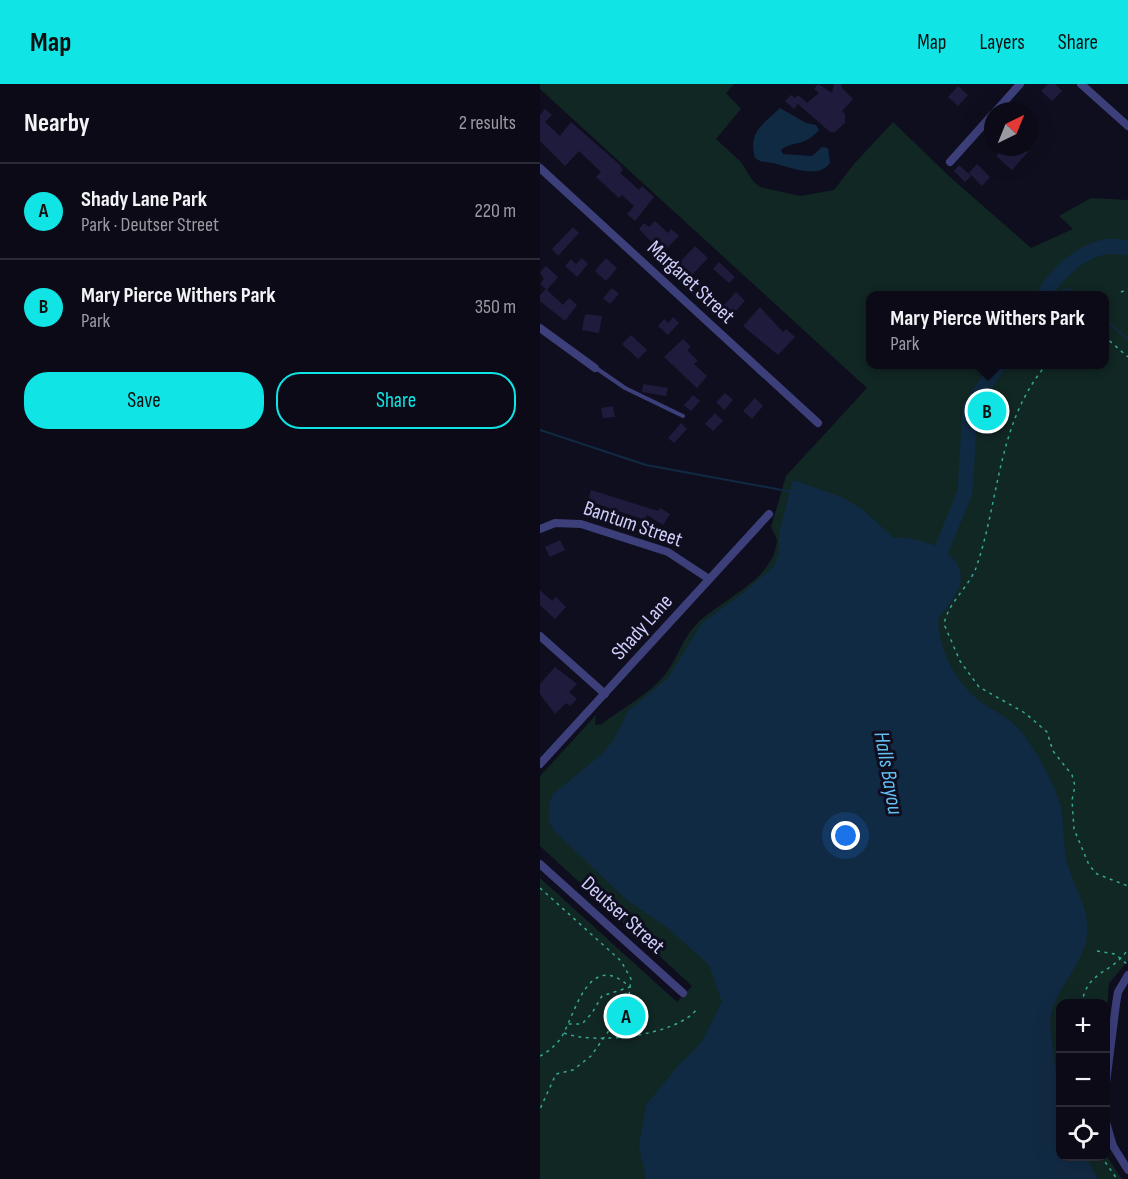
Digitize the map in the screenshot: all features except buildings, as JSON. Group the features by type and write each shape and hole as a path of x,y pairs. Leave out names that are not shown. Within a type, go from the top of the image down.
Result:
{"street":[{"path":"1004,102 1020,84"},
{"path":"1081,84 1128,126"},
{"path":"950,162 984,124"},
{"name":"Margaret Street","path":"540,168 818,423"},
{"path":"540,328 596,368"},
{"name":"Shady Lane","path":"540,764 770,514"},
{"name":"Bantum Street","path":"540,529 555,523 581,524 668,552 710,579"},
{"path":"540,636 605,694"},
{"name":"Deutser Street","path":"540,864 683,993"},
{"path":"1110,1053 1116,1004 1126,981"},
{"path":"1110,1136 1113,1146 1128,1170"}],"lane":[{"path":"596,368 625,388 683,416"}],"path":[{"path":"1121,292 1128,289"},
{"path":"1109,340 1128,357"},
{"path":"1043,369 1026,391 1013,419 975,571 944,624 960,661 979,687 1024,713 1047,732 1053,752 1072,775 1075,786 1072,800 1074,829 1087,855 1089,865 1097,874 1128,886"},
{"path":"540,888 621,961 631,979 622,1012 591,1056 573,1070 556,1074 540,1109"},
{"path":"1083,999 1088,982 1121,959 1128,949"},
{"path":"1097,951 1115,954 1128,965"},
{"path":"540,1056 550,1051 563,1033 580,995 594,980 604,976 615,977 630,987"},
{"path":"567,1024 582,1024 602,996 630,987"},
{"path":"563,1033 574,1036 604,1037 646,1034 666,1030 691,1017 697,1009"},
{"path":"1104,1161 1117,1179"}],"green space":[{"path":"540,84 734,84 726,93 741,109 716,139 741,162 753,181 760,187 800,196 834,190 854,164 893,122 950,177 1031,248 1073,229 1059,216 1091,198 1128,200 1128,961 1109,983 1108,999 1056,999 1056,1161 1110,1161 1122,1179 540,1179 540,878 677,1002 692,986 540,846 540,776 596,715 595,725 602,724 658,682 668,670 693,628 766,568 774,555 777,540 771,527 786,476 867,388 540,89"}],"water":[{"path":"780,108 806,123 816,125 819,130 803,142 785,147 781,150 783,154 812,156 822,147 828,148 830,163 825,168 812,171 797,170 755,158 753,142 755,135 762,124"},
{"path":"793,480 842,497 862,509 894,538 914,539 936,546 954,559 959,568 961,578 958,589 938,620 945,655 950,666 972,694 1018,728 1043,766 1061,808 1066,858 1084,909 1087,927 1086,941 1076,965 1056,999 1050,1023 1056,1074 1056,1161 1088,1161 1098,1179 646,1179 639,1146 646,1105 678,1066 702,1042 722,1002 709,965 668,928 628,901 554,831 549,821 549,805 552,795 603,753 614,739 628,711 668,678 702,623 743,593 774,566 779,552 779,533"}],"waterway":[{"name":"Halls Bayou","path":"1047,291 1061,272 1086,254 1107,246 1128,248"},
{"path":"1062,291 1067,288 1071,291"},
{"path":"1109,323 1128,339"},
{"name":"Halls Bayou","path":"934,568 965,492 970,408 996,369"},
{"path":"540,430 646,465 793,492"}],"place":[{"name":"Mary Pierce Withers Park","path":"987,411"},
{"name":"Shady Lane Park","path":"626,1016"}]}
